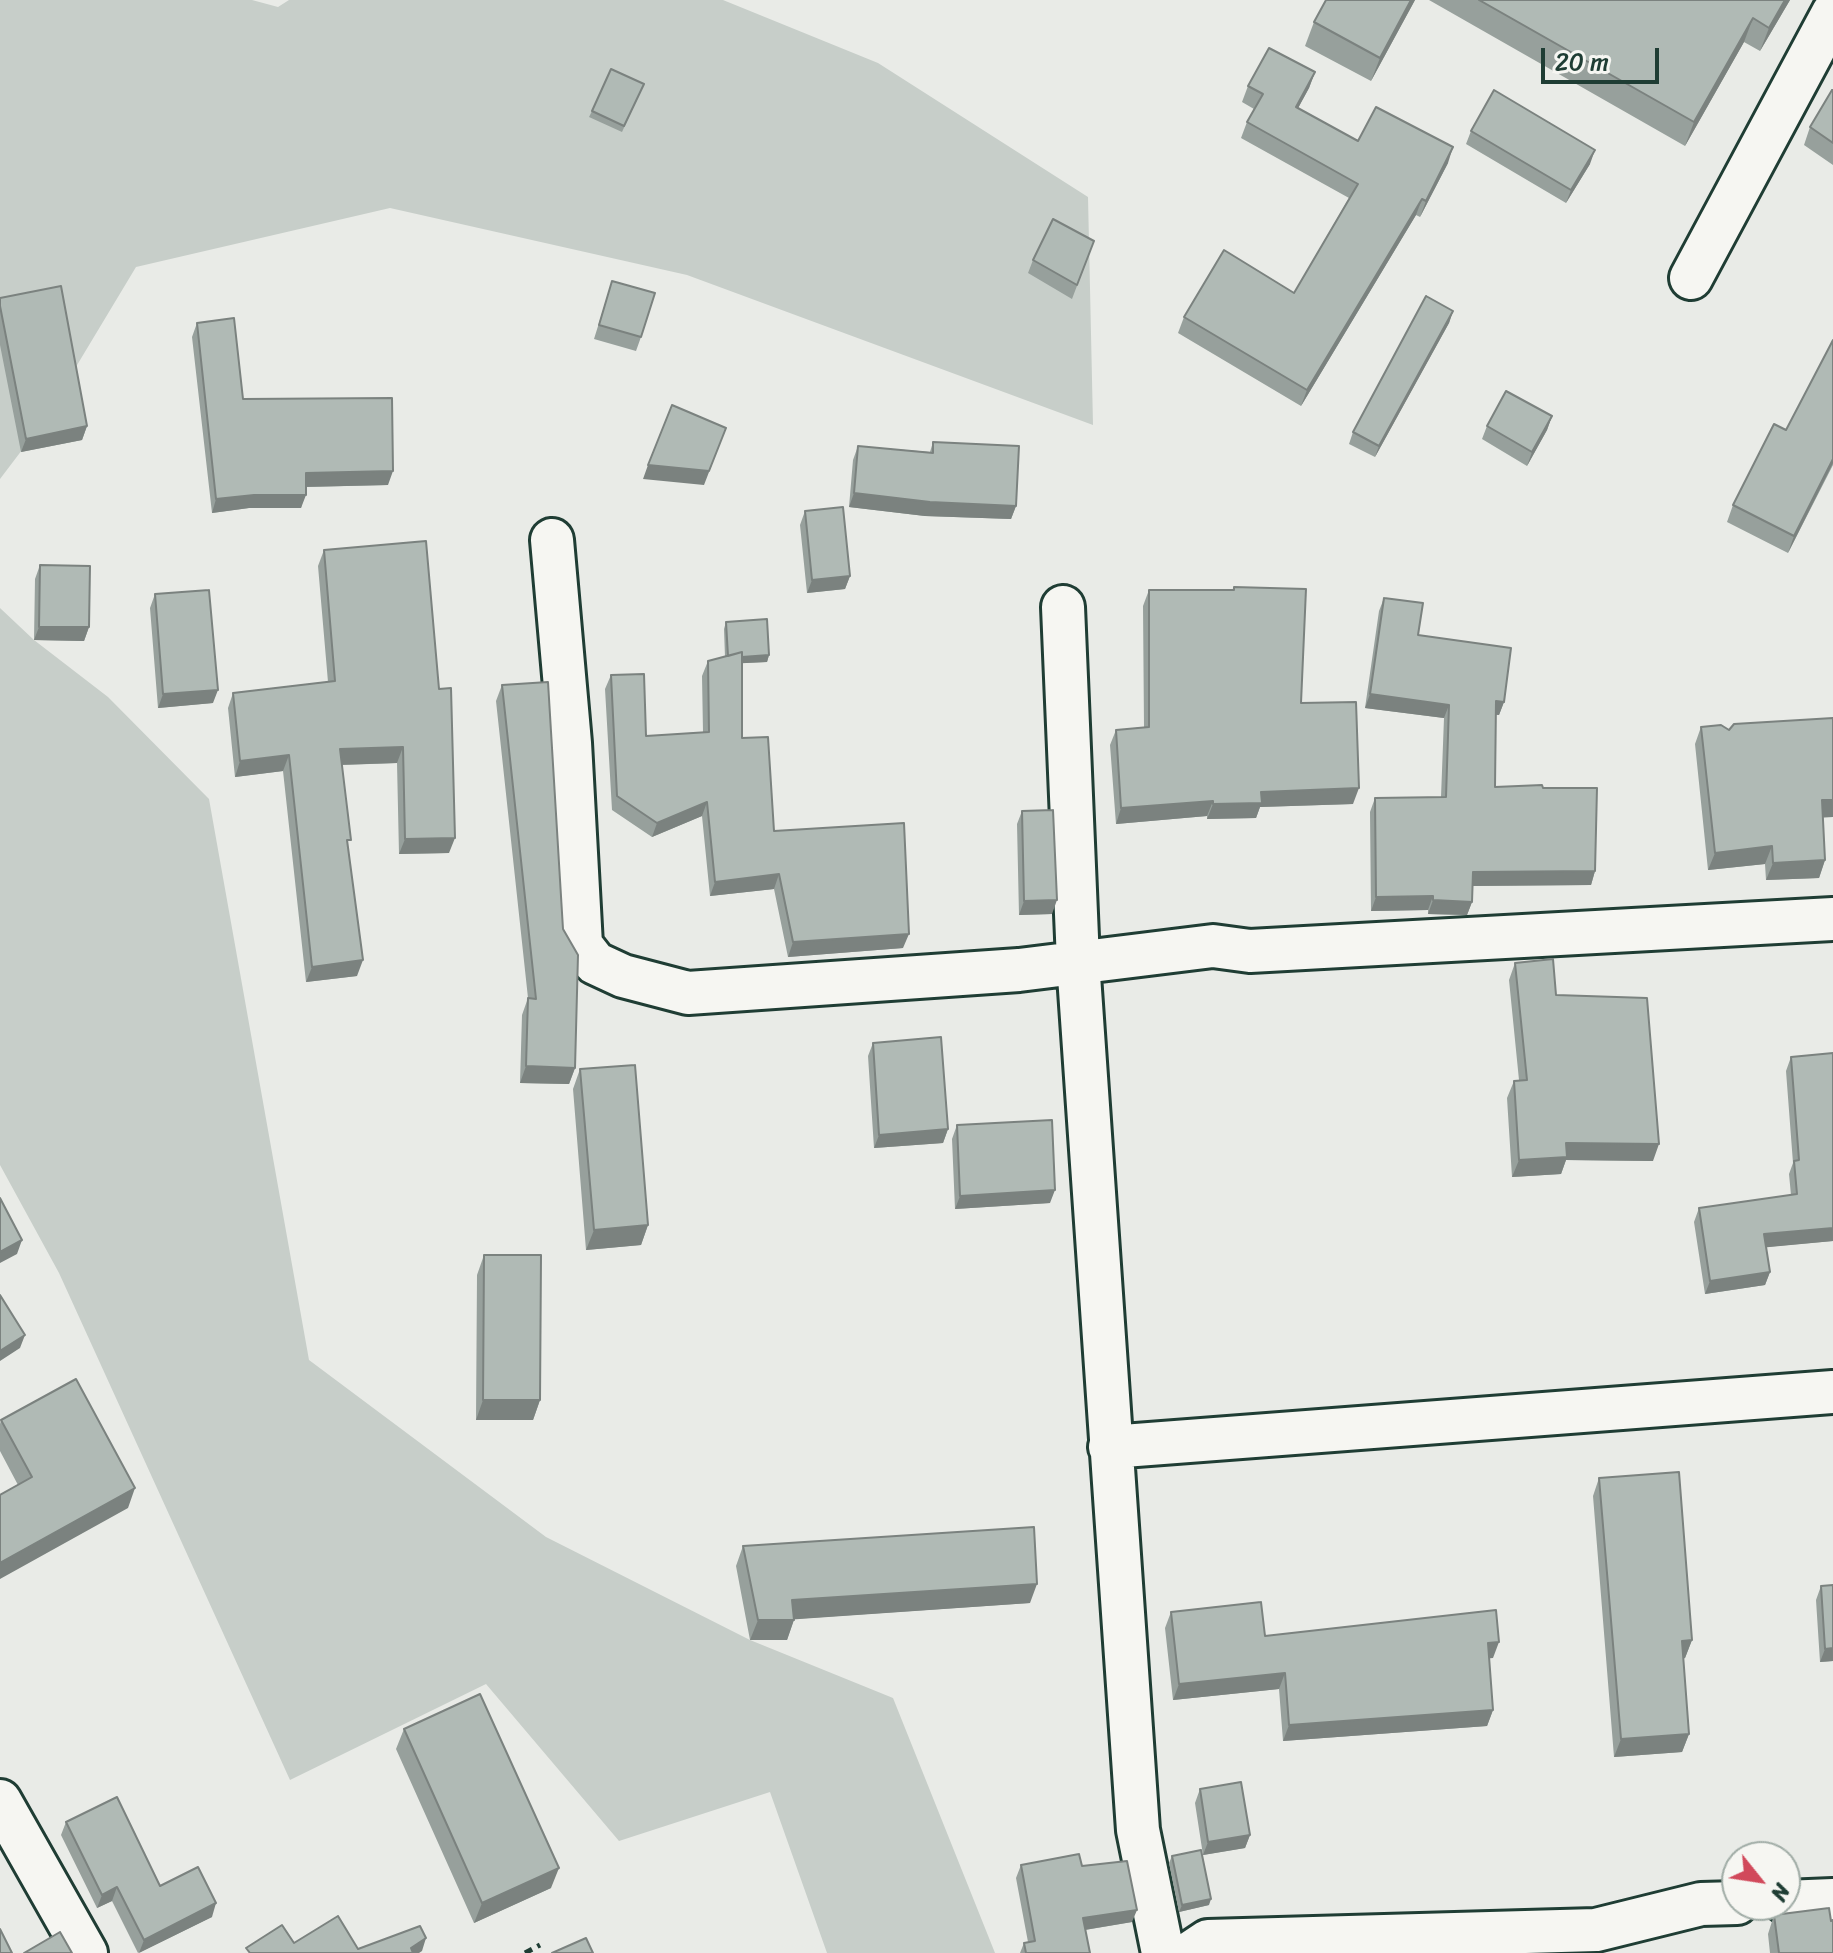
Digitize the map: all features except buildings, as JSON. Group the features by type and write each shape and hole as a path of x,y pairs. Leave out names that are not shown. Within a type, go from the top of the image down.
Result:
{"street":[{"path":"1691,278 1833,13"},
{"path":"552,540 570,743 581,945 595,963 623,976 688,993 1019,970 1213,946 1250,951 1833,919"},
{"path":"1063,607 1078,961 1138,1830 1163,1953"},
{"path":"1019,970 1081,1002"},
{"path":"1110,1447 1833,1392"},
{"path":"0,1801 86,1953"},
{"path":"1801,1901 1833,1900"},
{"path":"1153,1907 1199,1947 1596,1930 1701,1904 1721,1903"}],"path":[{"path":"525,1953 540,1945"}],"shaded area":[{"path":"0,0 252,0 278,7 289,0 723,0 878,63 1088,197 1093,425 687,275 390,208 136,267 41,425 0,479"},
{"path":"0,608 34,640 108,697 209,799 309,1360 546,1537 750,1640 893,1698 995,1953 827,1953 770,1792 619,1841 486,1684 290,1780 59,1273 0,1165"}]}
